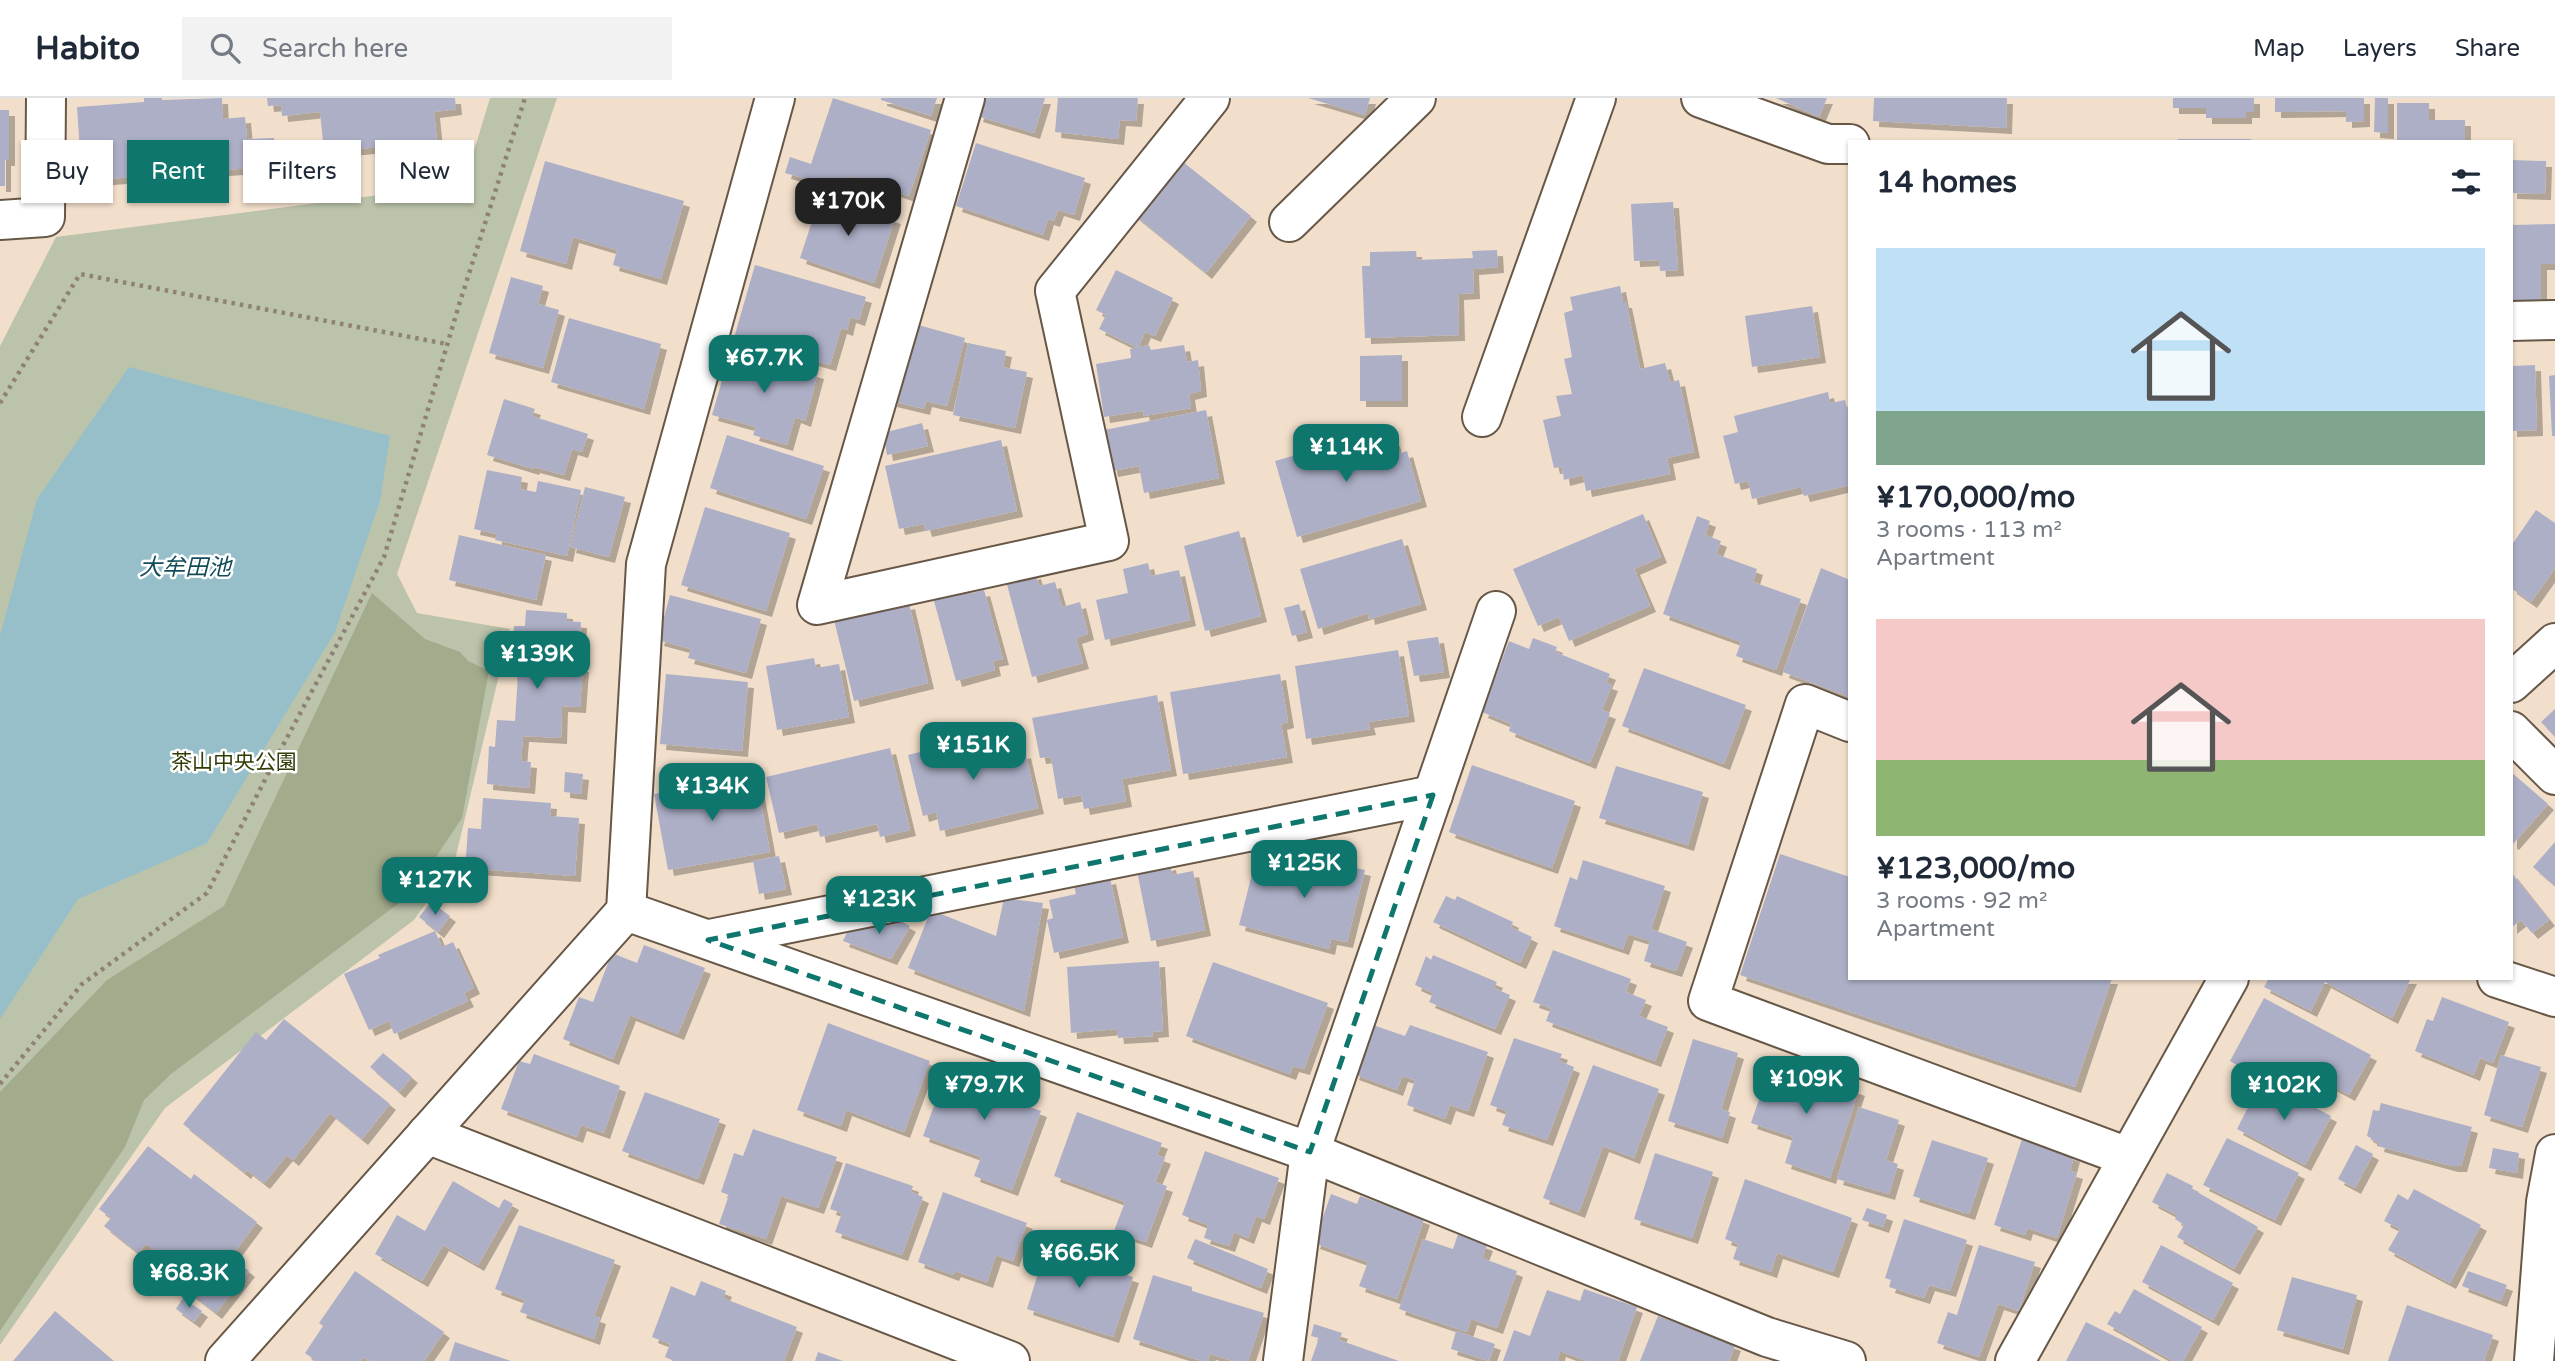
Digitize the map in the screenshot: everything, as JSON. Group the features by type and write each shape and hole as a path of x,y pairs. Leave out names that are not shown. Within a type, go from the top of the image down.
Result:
{"street":[{"path":"0,220 45,217 46,98"},
{"path":"225,1361 626,911 646,564 775,98"},
{"path":"965,98 817,605 1110,541 1055,291 1210,98"},
{"path":"1289,222 1416,98"},
{"path":"1482,417 1596,98"},
{"path":"1701,98 1828,144 1848,144"},
{"path":"2513,321 2555,320"},
{"path":"1283,1361 1310,1152 1496,611"},
{"path":"2513,681 2555,643"},
{"path":"1848,721 1805,704 1708,1001 2128,1157"},
{"path":"2513,733 2555,775"},
{"path":"708,940 1433,795"},
{"path":"626,911 1310,1152 1767,1349 1846,1361"},
{"path":"2015,1361 2228,980"},
{"path":"2503,980 2555,997"},
{"path":"427,1134 1010,1361"},
{"path":"2534,1361 2546,1202 2555,1154"}],"path":[{"path":"0,1084 82,984 208,893 274,762 384,557 524,98"},
{"path":"0,402 80,274 447,344"}],"highlighted area":[{"path":"1433,795 1310,1152 708,940"}],"green space":[{"name":"茶山中央公園","path":"490,98 557,98 397,574 417,613 510,629 454,864 414,920 165,1108 0,1345 0,346 56,237 318,203 361,203 361,197 375,196 375,203 474,203 474,151"},
{"path":"372,593 425,639 460,652 468,661 489,671 462,818 411,894 171,1074 144,1100 125,1147 0,1331 0,1092 107,980 224,906"}],"water":[{"name":"大牟田池","path":"129,367 390,436 380,501 335,632 207,843 78,899 0,1019 0,636 37,499"}],"building":[{"path":"144,98 222,98 223,119 245,117 247,139 274,140 243,140 243,169 229,170 229,140 127,140 127,178 113,179 113,140 79,140 77,107 144,102"},
{"path":"267,98 455,98 456,109 434,112 437,140 375,140 375,147 361,149 361,140 323,140 320,112 282,116 281,105 268,106"},
{"path":"833,98 931,130 909,196 851,176 846,190 785,173 790,157 811,164"},
{"path":"881,98 937,98 931,116"},
{"path":"983,98 1045,98 1034,133 977,116"},
{"path":"1058,98 1138,98 1136,121 1120,120 1118,139 1055,132"},
{"path":"1308,98 1370,98 1365,115"},
{"path":"1776,98 1827,98 1819,117"},
{"path":"1874,98 2007,98 2006,128 1873,121"},
{"path":"2173,98 2254,98 2254,112 2246,112 2246,118 2206,118 2206,108 2173,108"},
{"path":"2275,98 2364,98 2364,121 2346,122 2346,111 2275,112"},
{"path":"2375,98 2388,98 2388,133 2374,132"},
{"path":"2397,103 2429,103 2429,120 2465,120 2465,140 2397,140"},
{"path":"0,110 9,110 9,160 5,160 5,186 0,186"},
{"path":"2178,139 2251,139 2251,140"},
{"path":"976,143 1085,178 1074,215 1058,210 1054,221 1048,219 1043,235 956,206"},
{"path":"1178,158 1251,216 1206,273 1133,214"},
{"path":"2513,160 2546,161 2545,194 2513,193"},
{"path":"545,161 684,201 661,279 613,265 617,250 573,237 566,264 520,251"},
{"path":"821,194 895,218 874,283 800,258"},
{"path":"1673,202 1678,270 1660,271 1659,260 1634,261 1631,204"},
{"path":"2555,224 2555,264 2541,264 2541,302 2513,303 2513,225"},
{"path":"1497,250 1498,267 1473,269 1474,293 1458,294 1459,335 1365,338 1362,266 1370,266 1370,252 1416,251 1417,260 1473,258 1472,251"},
{"path":"755,265 866,297 859,320 850,317 847,330 841,328 830,365 734,338"},
{"path":"1116,270 1173,298 1155,336 1145,332 1138,348 1099,329 1106,315 1096,310"},
{"path":"511,277 543,286 538,304 559,310 543,368 489,353"},
{"path":"1620,286 1640,369 1665,363 1670,382 1679,380 1694,452 1667,458 1670,474 1586,491 1583,475 1564,480 1562,467 1554,468 1543,420 1561,416 1556,396 1572,394 1564,359 1572,357 1564,313 1573,310 1570,297"},
{"path":"1812,306 1820,357 1752,367 1745,316"},
{"path":"569,318 661,344 644,409 551,382"},
{"path":"911,323 965,338 947,406 926,401 924,409 891,401"},
{"path":"968,343 1006,351 1003,367 1027,372 1015,428 953,415"},
{"path":"1149,345 1151,350 1184,345 1187,362 1198,360 1201,391 1189,394 1191,408 1144,416 1143,411 1104,417 1096,364 1131,358 1130,349"},
{"path":"731,349 818,373 805,421 795,417 787,445 753,435 756,427 712,415"},
{"path":"1402,355 1402,401 1360,401 1360,356"},
{"path":"2535,365 2537,430 2513,431 2513,366"},
{"path":"2555,375 2555,436 2552,436 2549,376"},
{"path":"1828,392 1830,403 1845,400 1848,411 1848,485 1804,496 1801,487 1752,499 1748,481 1735,484 1723,436 1738,432 1734,416"},
{"path":"504,399 535,409 532,416 588,434 582,452 572,449 564,475 487,455"},
{"path":"1206,410 1219,478 1144,493 1139,466 1112,471 1104,430"},
{"path":"922,423 928,446 887,455 883,433"},
{"path":"727,435 824,466 806,519 710,488"},
{"path":"1363,436 1366,448 1394,440 1397,454 1407,451 1421,501 1297,537 1275,461"},
{"path":"1001,440 1017,511 926,531 924,524 899,529 885,466"},
{"path":"487,470 522,477 520,489 536,492 538,481 581,490 567,556 495,540 497,534 474,529"},
{"path":"585,487 625,497 609,557 570,547"},
{"path":"705,507 790,533 766,611 681,585"},
{"path":"2536,510 2555,523 2555,568 2531,602 2513,589 2513,543"},
{"path":"1643,514 1661,557 1634,569 1650,606 1569,641 1559,617 1538,626 1513,569"},
{"path":"1697,516 1710,521 1705,535 1721,541 1716,554 1757,569 1753,582 1801,599 1776,670 1736,656 1741,642 1663,614"},
{"path":"1239,531 1261,616 1205,631 1184,546"},
{"path":"459,535 546,555 536,600 449,580"},
{"path":"1402,539 1421,604 1369,619 1368,613 1318,629 1300,569"},
{"path":"1148,563 1151,576 1179,570 1190,620 1105,640 1096,600 1128,593 1123,569"},
{"path":"1821,568 1848,579 1848,696 1783,672"},
{"path":"1035,573 1039,586 1055,582 1062,607 1080,602 1088,634 1076,638 1083,663 1032,677 1006,581"},
{"path":"963,581 968,594 984,590 1003,659 993,661 995,670 956,681 931,590"},
{"path":"670,595 761,619 746,673 688,658 691,649 658,640"},
{"path":"909,603 928,683 854,701 834,620"},
{"path":"1299,604 1307,632 1292,636 1284,608"},
{"path":"526,610 567,613 567,621 581,622 578,666 583,666 580,707 562,706 561,738 523,736 521,761 531,762 529,788 487,784 489,746 495,747 497,720 515,721 518,675 511,675 514,626 525,626"},
{"path":"1438,637 1444,672 1414,676 1407,641"},
{"path":"1533,638 1557,647 1555,652 1610,674 1606,683 1612,685 1602,710 1610,713 1590,763 1509,731 1511,724 1482,712 1509,641 1529,649"},
{"path":"1398,650 1409,716 1368,722 1370,729 1306,739 1295,666"},
{"path":"814,658 816,668 839,664 849,717 777,730 766,666"},
{"path":"1644,668 1746,705 1724,764 1622,726"},
{"path":"666,674 748,682 742,751 660,744"},
{"path":"1280,674 1288,722 1281,724 1287,757 1183,774 1170,692"},
{"path":"1157,695 1171,770 1122,779 1126,801 1084,809 1081,795 1058,799 1051,757 1040,758 1032,718"},
{"path":"2555,709 2555,737 2541,722"},
{"path":"1003,731 1009,757 1025,752 1038,808 940,831 936,812 923,816 908,755"},
{"path":"890,748 910,830 880,837 877,824 820,837 817,824 779,833 766,777"},
{"path":"1472,765 1575,801 1552,868 1449,832"},
{"path":"1616,766 1703,792 1688,845 1599,818"},
{"path":"565,772 583,774 581,794 564,792"},
{"path":"2513,774 2548,804 2513,844"},
{"path":"756,776 770,852 668,870 654,794"},
{"path":"483,798 551,803 550,816 579,818 575,876 475,869 476,857 466,857 468,828 481,829"},
{"path":"2555,842 2555,886 2533,867"},
{"path":"1280,850 1365,870 1347,942 1331,939 1329,949 1239,925 1253,870 1274,875"},
{"path":"1780,854 1848,876 1848,980 2111,980 2075,1087 1740,975"},
{"path":"779,856 786,889 759,894 753,861"},
{"path":"1583,860 1665,886 1651,929 1687,942 1676,971 1644,961 1650,941 1628,934 1623,949 1554,926 1570,877 1577,880"},
{"path":"1170,864 1172,875 1193,871 1205,930 1151,941 1137,871"},
{"path":"2513,875 2549,920 2532,933 2521,920 2513,926"},
{"path":"1110,878 1123,937 1054,953 1047,920 1053,918 1049,900 1076,894 1074,886"},
{"path":"1446,896 1455,900 1457,896 1513,922 1511,927 1532,937 1520,963 1433,922"},
{"path":"1004,898 1043,903 1024,1011 908,968 931,910 996,936"},
{"path":"431,902 450,916 438,932 419,917"},
{"path":"894,917 910,926 891,959 843,941 849,928"},
{"path":"435,931 442,947 453,942 474,988 464,993 468,1001 394,1034 389,1021 369,1030 344,974 380,958 378,955"},
{"path":"644,945 705,968 678,1034 630,1015 613,1059 563,1039 579,997 593,1002 612,953 637,963"},
{"path":"1553,950 1631,979 1626,992 1646,1000 1639,1016 1668,1027 1655,1061 1546,1021 1551,1008 1533,1002"},
{"path":"1433,955 1497,982 1494,988 1510,995 1495,1029 1429,1002 1433,993 1415,985 1426,956 1431,960"},
{"path":"1159,961 1163,1031 1152,1032 1153,1036 1118,1038 1117,1029 1071,1033 1067,967"},
{"path":"1213,962 1328,1003 1304,1069 1293,1066 1290,1074 1186,1036"},
{"path":"2268,980 2410,980 2392,1018 2325,982 2311,1011 2264,987"},
{"path":"2442,997 2509,1022 2493,1063 2480,1058 2474,1075 2415,1051 2427,1019 2433,1021"},
{"path":"2264,998 2371,1055 2349,1095 2310,1074 2301,1091 2265,1071 2261,1079 2230,1061"},
{"path":"284,1019 390,1104 362,1139 330,1113 293,1160 287,1155 264,1183 247,1170 245,1173 183,1124 256,1032 266,1040"},
{"path":"828,1023 930,1061 904,1132 846,1110 841,1126 797,1110"},
{"path":"1370,1024 1405,1036 1410,1025 1488,1052 1468,1111 1450,1105 1445,1119 1407,1105 1415,1080 1402,1076 1397,1090 1353,1074"},
{"path":"1514,1038 1562,1054 1559,1061 1574,1067 1547,1140 1502,1125 1507,1111 1490,1105"},
{"path":"1693,1039 1738,1053 1721,1109 1730,1112 1722,1138 1668,1121"},
{"path":"383,1053 412,1077 399,1092 370,1067"},
{"path":"534,1054 620,1086 604,1133 581,1125 577,1137 501,1109 519,1061 530,1064"},
{"path":"2501,1055 2541,1067 2522,1127 2484,1115"},
{"path":"1772,1061 1859,1090 1830,1178 1785,1163 1793,1137 1751,1123"},
{"path":"950,1062 1026,1089 1021,1104 1041,1111 1012,1190 974,1176 981,1157 923,1136"},
{"path":"1593,1065 1659,1089 1634,1158 1603,1146 1579,1212 1543,1198"},
{"path":"2262,1080 2331,1116 2305,1165 2237,1129"},
{"path":"645,1092 720,1119 698,1179 622,1151"},
{"path":"2381,1103 2472,1127 2461,1166 2452,1166 2378,1146 2379,1142 2367,1136 2373,1110 2379,1111"},
{"path":"1859,1107 1899,1120 1886,1160 1898,1164 1889,1194 1837,1179"},
{"path":"1077,1112 1162,1143 1157,1155 1165,1158 1155,1182 1167,1186 1146,1242 1114,1231 1125,1202 1054,1176"},
{"path":"753,1129 837,1157 818,1208 781,1196 766,1239 719,1224 729,1195 721,1192 734,1153 743,1156"},
{"path":"2227,1138 2299,1173 2275,1220 2203,1185"},
{"path":"2022,1139 2074,1156 2070,1171 2077,1173 2057,1238 2027,1228 2025,1235 1994,1225"},
{"path":"1932,1140 1988,1158 1969,1214 1913,1196"},
{"path":"2356,1145 2373,1154 2355,1188 2338,1179"},
{"path":"148,1146 191,1179 194,1174 257,1222 231,1257 249,1271 216,1313 162,1271 170,1262 146,1244 138,1253 104,1226 111,1218 99,1209"},
{"path":"2493,1148 2519,1153 2517,1173 2489,1168"},
{"path":"1205,1151 1279,1178 1264,1219 1256,1216 1248,1238 1234,1232 1229,1246 1204,1238 1208,1225 1182,1215"},
{"path":"1655,1153 1713,1172 1692,1238 1634,1219"},
{"path":"846,1163 913,1186 911,1192 923,1197 902,1255 835,1232 842,1213 830,1209"},
{"path":"2167,1173 2258,1227 2234,1269 2177,1237 2184,1225 2175,1219 2177,1215 2152,1202"},
{"path":"1745,1179 1852,1218 1833,1272 1777,1253 1771,1272 1733,1259 1738,1244 1725,1239"},
{"path":"453,1181 499,1208 504,1199 513,1204 478,1265 443,1245 422,1281 375,1254 397,1215 425,1231"},
{"path":"2414,1189 2481,1225 2450,1283 2388,1250 2400,1229 2384,1221 2398,1194 2408,1200"},
{"path":"943,1192 1027,1223 1013,1261 996,1255 987,1282 955,1271 953,1275 918,1262"},
{"path":"1331,1194 1357,1204 1360,1196 1424,1219 1397,1299 1359,1286 1368,1262 1314,1243"},
{"path":"1867,1208 1887,1215 1883,1227 1862,1220"},
{"path":"1904,1219 1967,1240 1950,1291 1929,1285 1924,1298 1889,1287 1891,1280 1885,1278"},
{"path":"519,1225 615,1260 594,1316 600,1318 594,1339 520,1312 525,1300 495,1289"},
{"path":"1458,1234 1487,1245 1482,1258 1517,1271 1497,1328 1471,1319 1467,1332 1399,1309 1423,1239 1453,1249"},
{"path":"1049,1238 1089,1251 1085,1262 1133,1277 1113,1337 1027,1309"},
{"path":"1195,1239 1268,1269 1261,1288 1187,1258"},
{"path":"1979,1245 2035,1262 2019,1311 1998,1304 1979,1357 1937,1343 1948,1312 1957,1315"},
{"path":"2161,1245 2233,1283 2213,1320 2142,1282"},
{"path":"355,1271 444,1332 424,1361 369,1361 364,1357 361,1361 316,1361 305,1353 323,1326 319,1323"},
{"path":"2468,1271 2507,1285 2501,1301 2462,1286"},
{"path":"1153,1275 1192,1287 1192,1291 1264,1313 1248,1361 1233,1361 1210,1354 1208,1361 1202,1361 1133,1339"},
{"path":"2292,1277 2357,1295 2343,1349 2277,1330"},
{"path":"701,1281 726,1291 723,1298 797,1327 784,1361 674,1361 665,1357 670,1344 652,1337 671,1286 695,1296"},
{"path":"1584,1289 1637,1307 1618,1361 1586,1361 1560,1351 1557,1361 1503,1361 1514,1330 1530,1336 1547,1290 1580,1301"},
{"path":"2134,1289 2202,1327 2183,1361 2173,1361 2107,1324 2115,1311 2120,1314"},
{"path":"183,1298 202,1311 194,1322 176,1309"},
{"path":"2407,1305 2493,1335 2484,1361 2388,1361"},
{"path":"55,1311 114,1361 13,1361"},
{"path":"1658,1316 1735,1345 1729,1361 1640,1361"},
{"path":"2086,1322 2130,1344 2161,1361 2066,1361"},
{"path":"1314,1324 1342,1333 1339,1340 1399,1361 1311,1361 1319,1338 1311,1336"},
{"path":"1456,1331 1495,1344 1489,1361 1451,1349"},
{"path":"455,1342 511,1361 449,1361"},
{"path":"818,1352 843,1361 815,1361"}]}
